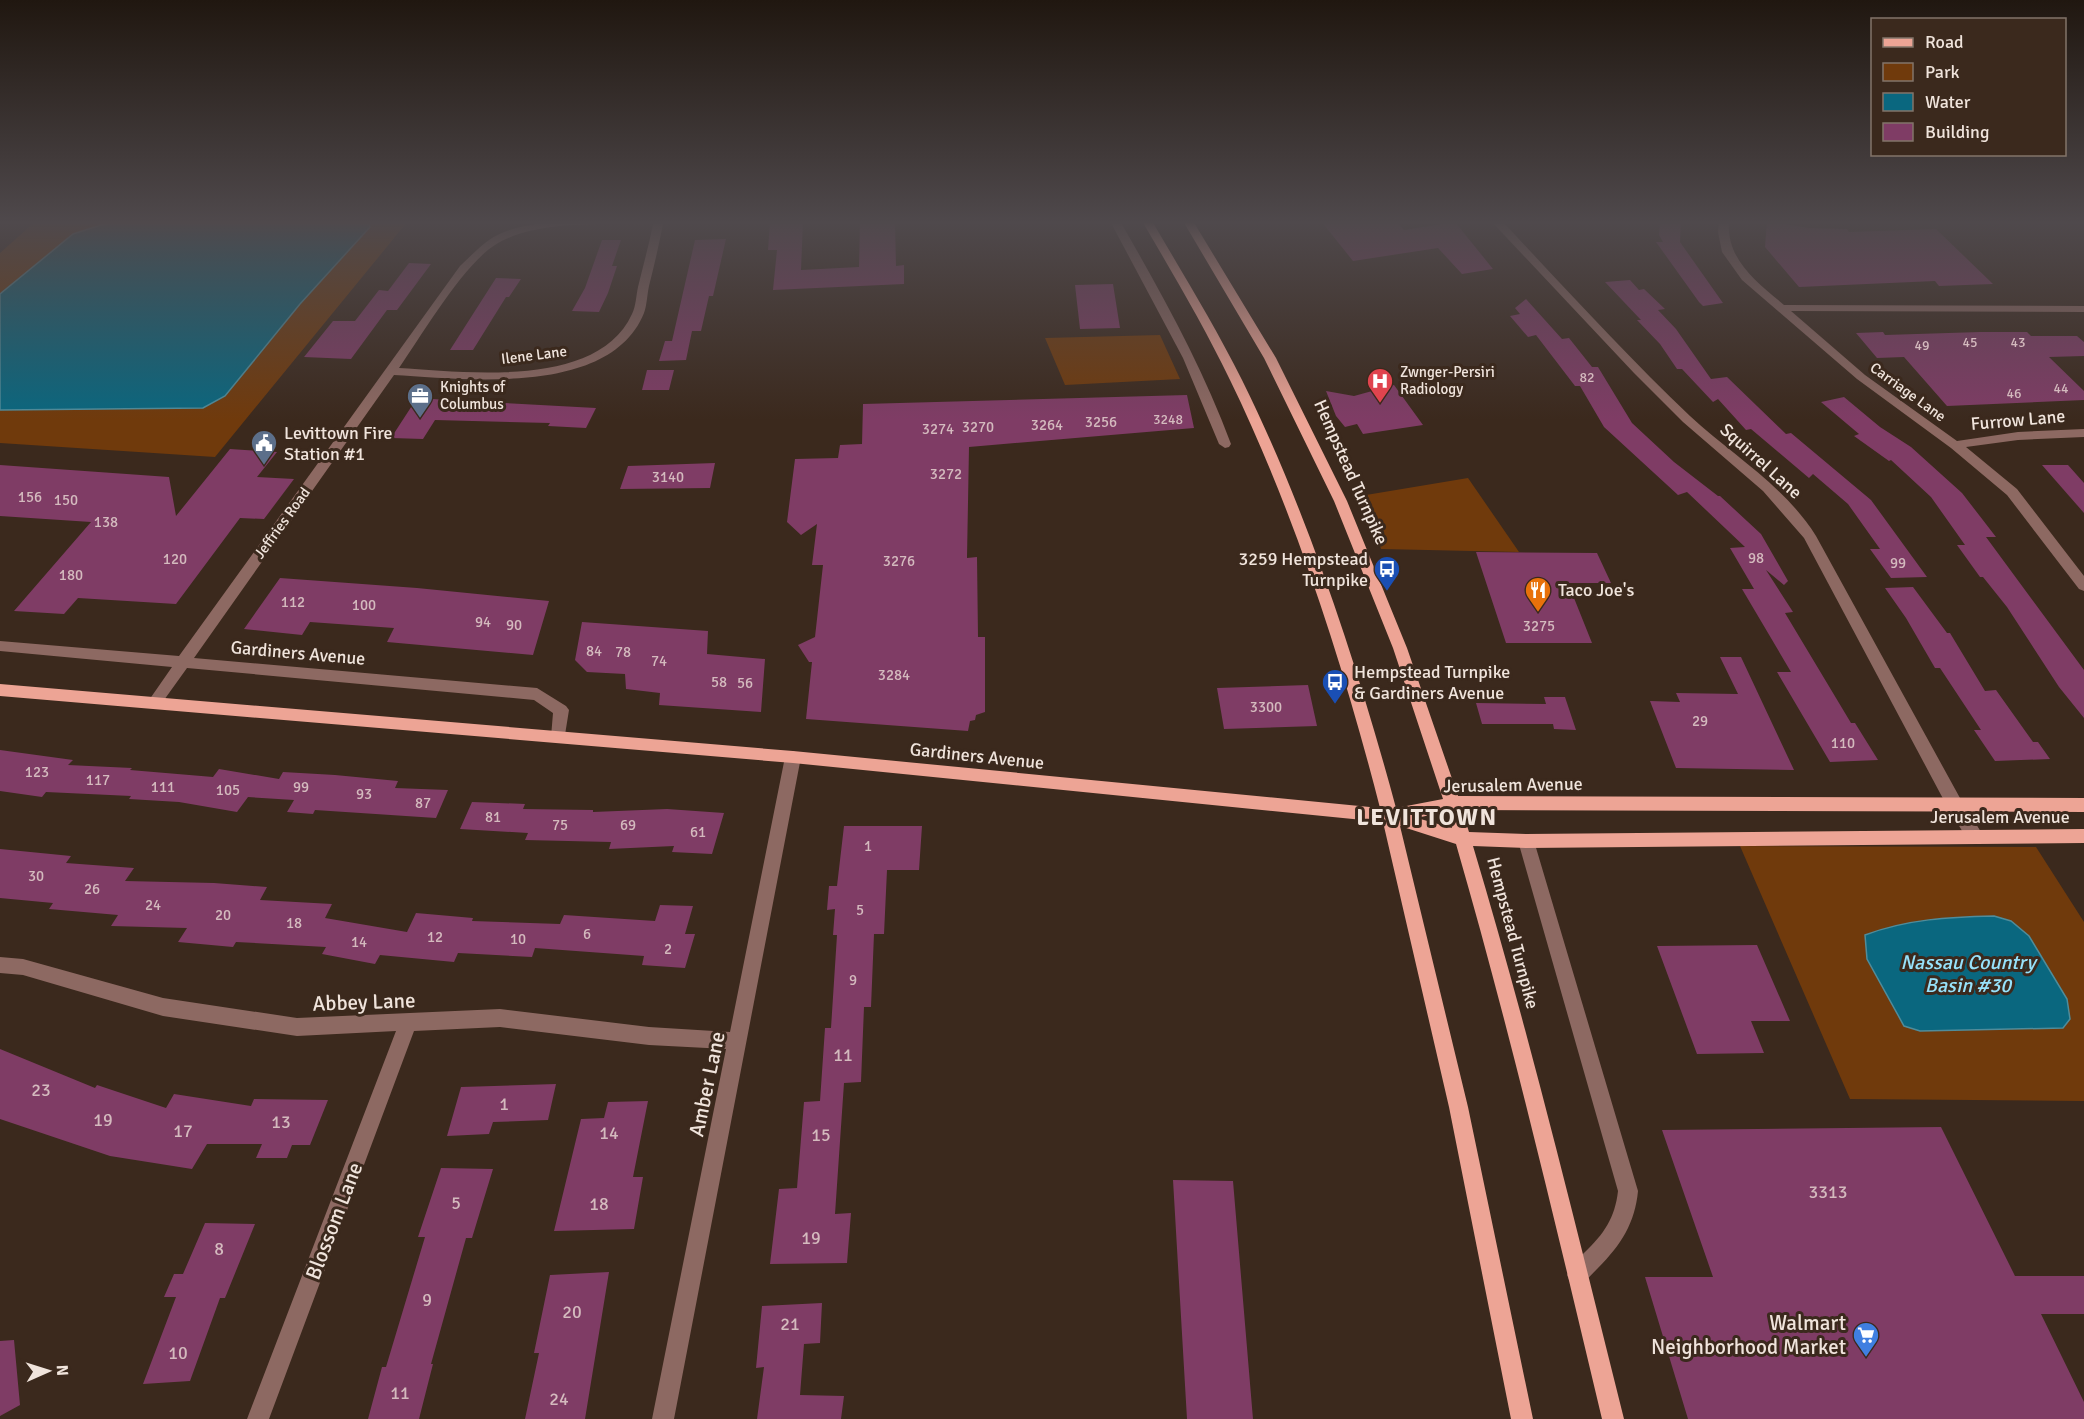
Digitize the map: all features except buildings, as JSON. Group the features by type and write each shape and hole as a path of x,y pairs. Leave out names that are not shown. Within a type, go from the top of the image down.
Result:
{"main road":[{"path":"1186,287 1222,350 1295,516 1352,681 1423,941 1522,1419"},
{"name":"Hempstead Turnpike","path":"1230,287 1279,371 1343,507 1393,630 1454,803 1528,1076 1613,1419"},
{"name":"Gardiners Avenue","path":"0,690 793,757 1390,816"},
{"name":"Jerusalem Avenue","path":"1390,816 1454,803 1954,802 2084,805"},
{"name":"Jerusalem Avenue","path":"1390,816 1464,839 1526,841 1705,837 2084,836"}],"street":[{"name":"Jeffries Road","path":"154,703 450,287"},
{"name":"Ilene Lane","path":"390,371 518,375 586,363 606,352 624,335 637,317 644,287"},
{"path":"1152,287 1173,324 1225,444"},
{"name":"Squirrel Lane","path":"1559,287 1670,403 1778,497 1797,517 1954,802 1976,837"},
{"name":"Carriage Lane","path":"1757,287 1861,377 1954,445 2012,492 2084,586"},
{"path":"1782,308 2084,309"},
{"name":"Furrow Lane","path":"1954,445 2018,436 2084,433"},
{"name":"Gardiners Avenue","path":"0,646 537,694 561,710 559,737"},
{"name":"Amber Lane","path":"663,1419 793,757"},
{"path":"1526,841 1628,1191 1627,1213 1616,1234 1577,1275"},
{"name":"Abbey Lane","path":"0,965 22,967 163,1007 297,1027 500,1018 649,1036 737,1041"},
{"name":"Blossom Lane","path":"258,1419 408,1023"}],"green space":[{"path":"0,287 354,287 215,457 0,443"},
{"path":"1160,335 1180,379 1065,385 1045,338"},
{"path":"1468,478 1519,552 1381,549 1366,495"},
{"path":"1740,846 2036,847 2084,922 2084,1101 1850,1099"}],"water":[{"path":"8,287 315,287 225,396 203,408 0,410 0,294"},
{"name":"Nassau Country Basin #30","path":"1994,916 2011,921 2029,936 2067,999 2070,1019 2063,1028 1920,1031 1904,1026 1867,959 1865,935 1913,922"}],"place":[{"name":"Zwnger-Persiri Radiology","path":"1380,404"},
{"name":"Knights of Columbus","path":"420,419"},
{"name":"Levittown Fire Station #1","path":"264,466"},
{"name":"3259 Hempstead Turnpike","path":"1387,592"},
{"name":"Taco Joe's","path":"1538,613"},
{"name":"Hempstead Turnpike & Gardiners Avenue","path":"1335,705"},
{"name":"Walmart Neighborhood Market","path":"1866,1358"}],"district":[{"name":"LEVITTOWN","path":"1427,817"}]}
